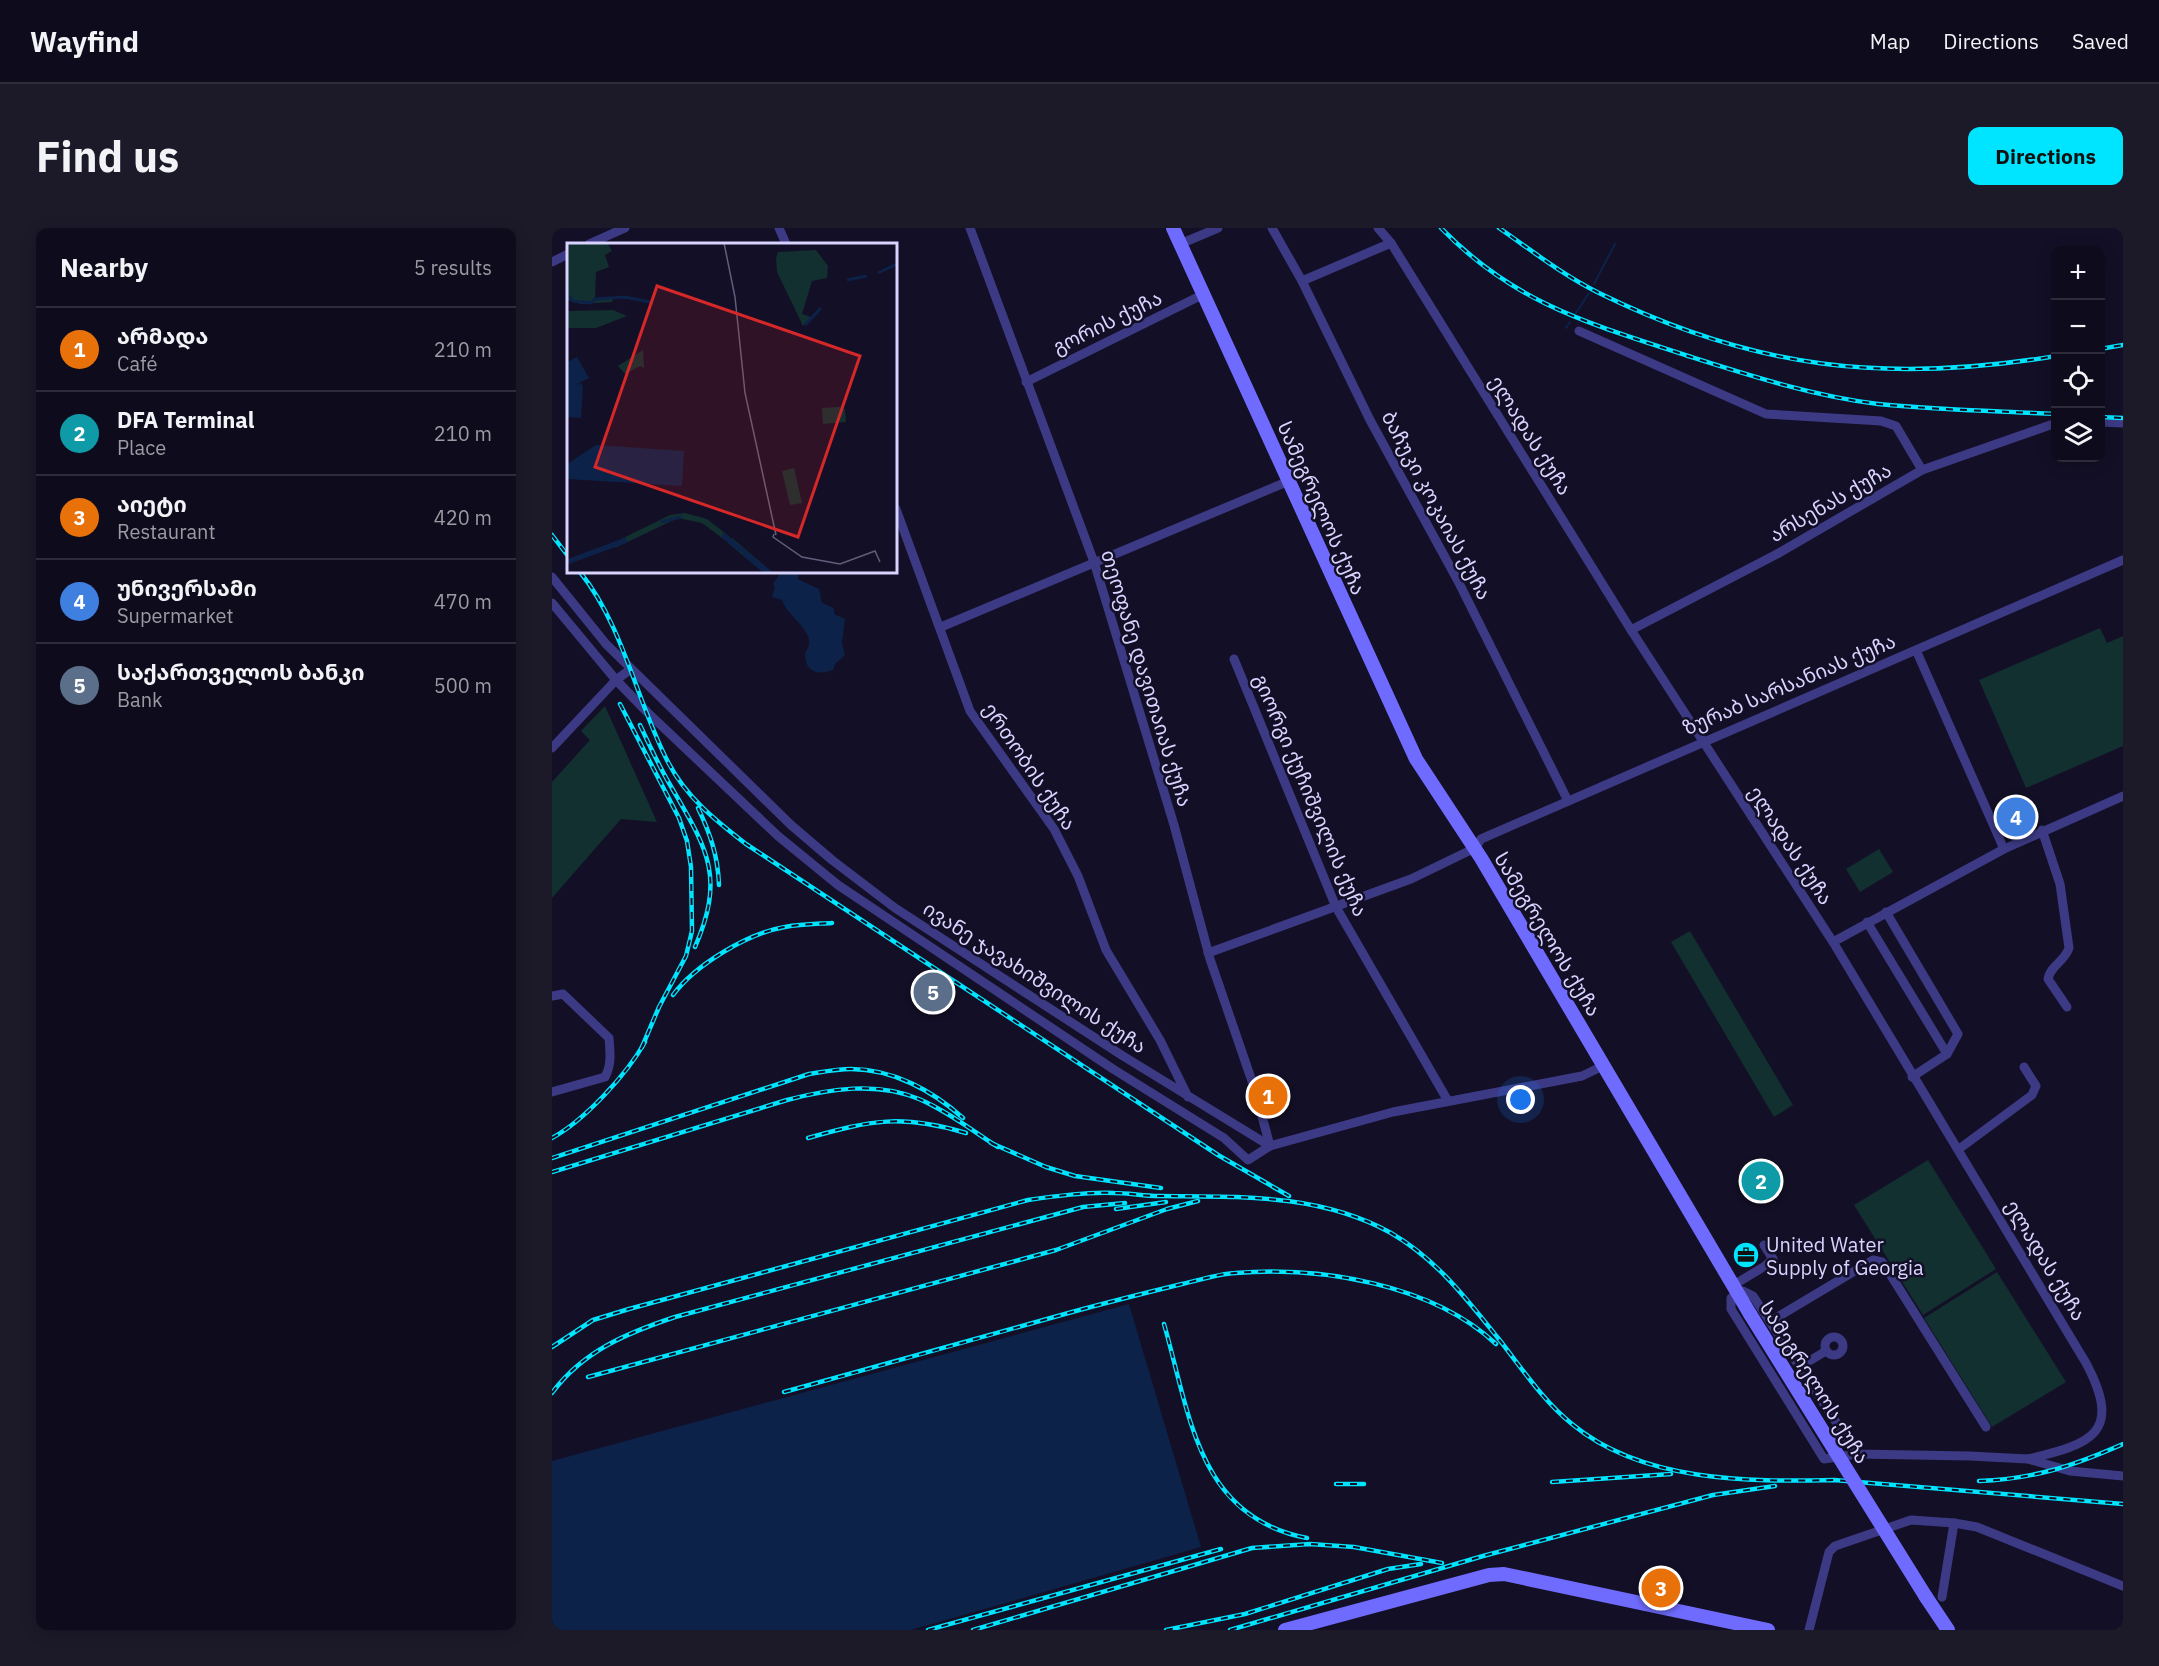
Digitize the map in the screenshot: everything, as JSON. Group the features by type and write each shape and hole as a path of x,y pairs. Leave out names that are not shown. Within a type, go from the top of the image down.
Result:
{"main road":[{"name":"სამეგრელოს ქუჩა","path":"1173,228 1416,759 1475,848 1560,994 1605,1065 1734,1289 1948,1630"},
{"path":"1286,1630 1309,1627 1489,1575 1504,1574 1698,1623 1768,1630"}],"street":[{"path":"592,243 625,228"},
{"path":"779,228 786,243"},
{"name":"თეოფანე დავითაიას ქუჩა","path":"970,228 1094,562 1170,813 1208,953 1255,1090 1270,1146"},
{"path":"1180,244 1218,228"},
{"name":"ბაჩუკი კოკაიას ქუჩა","path":"1272,228 1302,281 1370,420 1464,591 1568,801"},
{"name":"ელადას ქუჩა","path":"1378,228 1391,243 1631,630 1833,942 1912,1077 1959,1149 2086,1363 2100,1401 2102,1423 2096,1433 2068,1449 2028,1459"},
{"path":"1302,281 1391,243"},
{"path":"552,262 567,254"},
{"name":"გორის ქუჩა","path":"1026,382 1204,294"},
{"path":"1579,332 1766,414 1881,421 1896,426 1922,470"},
{"path":"2105,422 2123,423"},
{"name":"არსენას ქუჩა","path":"1631,630 1777,554 1922,470 2051,424"},
{"path":"941,627 1289,481"},
{"name":"ერთობის ქუჩა","path":"897,512 970,711 1054,829 1078,876 1106,951 1161,1040 1188,1097"},
{"name":"ზურაბ სარსანიას ქუჩა","path":"1208,953 1411,879 1475,848 1481,839 2123,560"},
{"name":"ივანე ჯავახიშვილის ქუჩა","path":"552,577 598,635 631,669 792,825 832,860 895,908 1188,1097 1270,1146"},
{"path":"552,603 616,680 778,836 838,885 1113,1069 1224,1138 1248,1160 1270,1146 1393,1112 1581,1076 1605,1065"},
{"path":"1916,650 2004,849"},
{"name":"გიორგი ქუჩიშვილის ქუჩა","path":"1234,659 1336,907 1448,1101"},
{"path":"552,748 616,680 631,669"},
{"path":"1833,942 2004,849 2042,830 2123,796"},
{"path":"2042,830 2060,884 2069,948 2067,955 2051,970 2048,979 2067,1007"},
{"path":"1886,912 1958,1034 1947,1054 1912,1077"},
{"path":"1867,922 1947,1054"},
{"path":"552,996 564,994 609,1038 610,1068 605,1077 552,1092"},
{"path":"1959,1149 2032,1095 2036,1086 2024,1067"},
{"path":"1764,1245 1773,1259 1734,1289 1731,1309 1823,1458 1857,1454 2028,1459 2070,1471 2123,1476"},
{"path":"1771,1321 1873,1260 1882,1262 1986,1427"},
{"path":"1734,1289 1750,1293 1771,1321 1857,1454"},
{"path":"1801,1366 1826,1351"},
{"path":"1809,1630 1830,1552 1835,1546 1911,1520 1977,1527 2123,1586"},
{"path":"1942,1597 1954,1523"}],"green space":[{"path":"2100,628 2107,643 2123,636 2123,746 2026,788 1979,680"},
{"path":"605,706 657,822 621,819 552,898 552,782 590,740 581,731"},
{"path":"1879,849 1893,872 1860,892 1846,869"},
{"path":"1690,931 1793,1105 1774,1117 1671,942"},
{"path":"1928,1160 1996,1269 1923,1315 1854,1205"},
{"path":"1997,1272 2066,1382 1992,1427 1924,1318"}],"water":[{"path":"780,573 798,574 798,579 819,589 822,603 834,608 834,614 845,619 842,643 845,655 835,664 833,670 822,673 813,671 807,665 805,653 809,646 809,639 782,600 772,597 775,587 773,584"},
{"path":"1129,1304 1201,1547 911,1630 552,1630 552,1461"}],"waterway":[{"path":"1594,284 1615,244"},
{"path":"1576,313 1589,293"},
{"path":"1566,328 1570,322"}],"railway":[{"path":"1441,228 1497,276 1556,308 1619,333 1735,371 1806,391 1878,404 2051,414"},
{"path":"1499,228 1560,271 1599,293 1656,319 1712,339 1767,354 1822,364 1935,369 2051,357"},
{"path":"2105,348 2123,345"},
{"path":"2105,417 2123,418"},
{"path":"552,535 567,555"},
{"path":"581,573 608,616 668,762 683,786 712,817 746,844 1218,1155 1289,1196"},
{"path":"620,704 679,818 687,841 691,867 692,931 686,956 659,1007 642,1047"},
{"path":"640,725 661,769 693,825 708,861 710,899 705,922 695,947"},
{"path":"698,808 713,845 719,885"},
{"path":"673,995 708,962 739,943 770,930 832,923"},
{"path":"552,1138 578,1120 604,1095 628,1068 645,1042"},
{"path":"552,1158 809,1074 840,1070 867,1070 897,1077 939,1099 963,1118"},
{"path":"552,1172 787,1100 836,1090 853,1089 887,1090 919,1099 950,1115 998,1147"},
{"path":"808,1138 869,1123 904,1121 966,1133"},
{"path":"991,1143 1046,1167 1075,1176 1161,1188"},
{"path":"552,1347 593,1320 1028,1200 1103,1193 1278,1200 1335,1210 1364,1220 1407,1243 1436,1267 1462,1294 1561,1415 1600,1443 1630,1458 1697,1475 1767,1480 1834,1480 2123,1504"},
{"path":"588,1377 1056,1250 1167,1209 1198,1201"},
{"path":"1116,1209 1166,1202"},
{"path":"552,1393 564,1378 607,1345 675,1317 1083,1207 1125,1203"},
{"path":"784,1392 1086,1308 1209,1277 1235,1273 1303,1273 1373,1283 1408,1293 1440,1307 1470,1323 1496,1344"},
{"path":"1164,1324 1192,1426 1204,1457 1220,1485 1242,1508 1270,1526 1307,1538"},
{"path":"1979,1481 1999,1480 2053,1470 2123,1444"},
{"path":"1552,1482 1671,1474"},
{"path":"1336,1484 1364,1484"},
{"path":"1230,1630 1483,1556 1713,1495 1775,1486"},
{"path":"973,1630 1252,1548 1310,1544 1354,1547 1442,1563"},
{"path":"928,1630 1221,1549"},
{"path":"1166,1630 1245,1614 1388,1569 1421,1564"}],"place":[{"name":"უნივერსამი","path":"2016,817"},
{"name":"საქართველოს ბანკი","path":"933,992"},
{"name":"არმადა","path":"1268,1096"},
{"name":"DFA Terminal","path":"1761,1181"},
{"name":"United Water Supply of Georgia","path":"1746,1255"},
{"name":"აიეტი","path":"1661,1588"}]}
